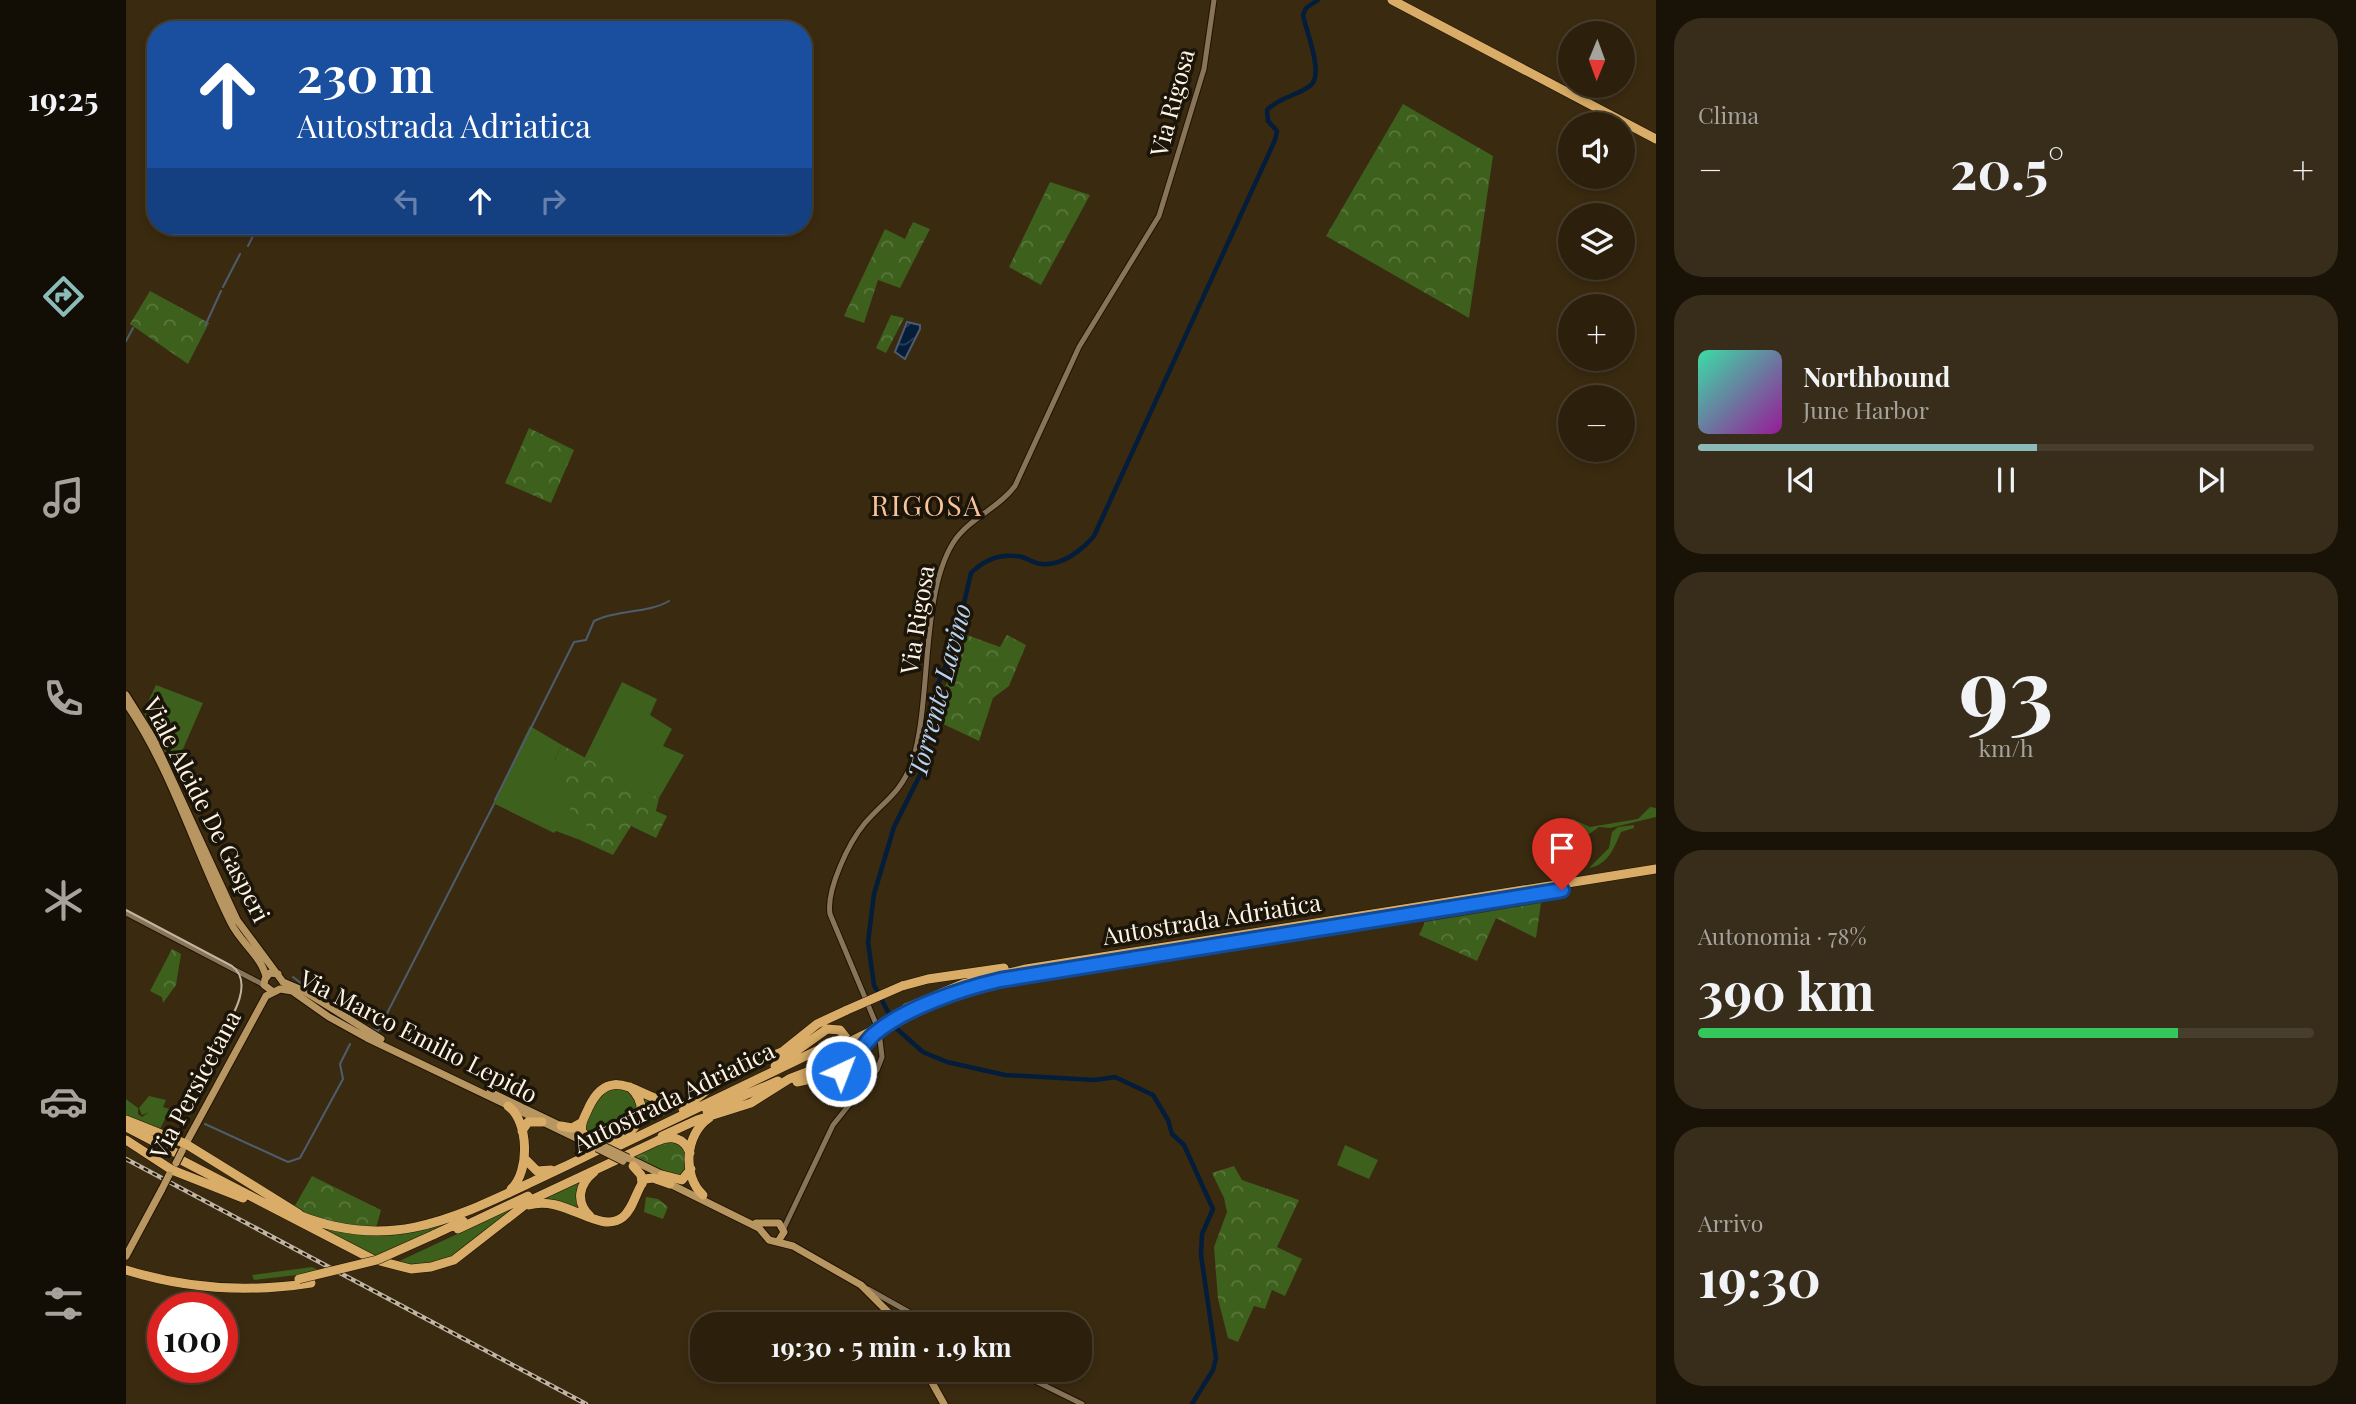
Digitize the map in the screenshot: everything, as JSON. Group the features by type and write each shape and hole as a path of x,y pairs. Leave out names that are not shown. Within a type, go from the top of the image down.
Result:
{"highway":[{"path":"1392,0 1656,139"},
{"path":"1400,0 1656,133"},
{"name":"Autostrada Adriatica","path":"126,1264 170,1276 217,1282 299,1279 377,1260 434,1237 689,1118 906,1011 976,980 1058,964 1656,869"},
{"name":"Autostrada Adriatica","path":"906,1011 959,991 1014,977 1656,875"},
{"path":"782,1052 817,1024 902,986 943,976 1045,963 1058,964"},
{"path":"775,1088 841,1071 852,1063 871,1038 906,1011"},
{"path":"524,1157 534,1169 545,1172 700,1098 736,1070 799,1044 823,1027 840,1027 851,1039 849,1057 836,1069 803,1069 751,1094 689,1118"},
{"path":"628,1159 687,1124 751,1103 775,1088 842,1057 849,1046 843,1032 833,1028 824,1030 778,1064 733,1091"},
{"name":"Autostrada Adriatica","path":"126,1270 175,1283 261,1289 311,1283 379,1265 733,1091 844,1041"},
{"path":"561,1126 572,1128 581,1123 599,1090 614,1084 629,1087 674,1106 700,1098"},
{"path":"126,1140 178,1159 306,1218 362,1230 408,1229 443,1222 485,1204 629,1133 640,1121 641,1101 629,1087"},
{"path":"485,1204 517,1183 524,1169 518,1114 508,1106"},
{"path":"703,1195 694,1186 690,1153 695,1130 718,1114"},
{"path":"126,1120 178,1159"},
{"path":"522,1137 524,1125 528,1122 542,1122"},
{"path":"581,1123 582,1132 598,1146"},
{"path":"126,1129 178,1159 383,1264 411,1269 431,1268 454,1260 520,1209 541,1202 561,1205 594,1220 609,1223 624,1216 642,1184 651,1177 670,1184"},
{"path":"491,1232 531,1199 612,1161 628,1159 669,1137 684,1143 690,1153"},
{"path":"628,1159 641,1175 642,1184"},
{"path":"594,1220 581,1203 582,1187 589,1176 612,1161"},
{"path":"662,1175 682,1180 691,1169"}],"main road":[{"name":"Via Rigosa","path":"782,1235 789,1214 832,1125 877,1070 882,1057 879,1031 830,914 829,895 855,837 867,821 897,794 912,763 943,563 963,529 1003,499 1015,486 1079,347 1152,231 1204,69 1214,0"},
{"name":"Viale Alcide De Gasperi","path":"126,695 159,750 237,920 277,972 274,985"},
{"name":"Viale Alcide De Gasperi","path":"126,703 152,748 234,930 274,985"},
{"name":"Via Marco Emilio Lepido","path":"126,913 274,985 292,991 329,1017 367,1038 508,1106 628,1159 760,1224 772,1223"},
{"path":"274,985 272,973 277,972"},
{"name":"Via Marco Emilio Lepido","path":"274,985 304,991 363,1030 598,1146"},
{"name":"Via Persicetana","path":"128,1253 274,985"},
{"name":"Via Marco Emilio Lepido","path":"628,1159 670,1184 760,1228 769,1240 782,1235"},
{"path":"764,1233 772,1223 789,1214"},
{"path":"772,1223 793,1246 910,1312"},
{"path":"852,1280 886,1312"},
{"path":"861,1285 887,1312"},
{"path":"902,1312 903,1308"},
{"path":"932,1382 944,1404"},
{"path":"1037,1382 1082,1404"}],"green space":[{"path":"1403,104 1493,156 1469,318 1326,236"},
{"path":"1050,182 1090,195 1041,285 1009,267"},
{"path":"913,222 930,229 900,288 878,280 864,323 844,316 885,229 905,239"},
{"path":"150,291 209,323 188,364 130,324"},
{"path":"891,315 904,318 886,353 876,348"},
{"path":"529,428 574,450 551,503 505,483"},
{"path":"967,635 1000,647 1007,635 1026,645 1009,686 993,698 979,741 939,722 943,690 960,658"},
{"path":"622,682 657,699 650,715 672,729 663,746 684,755 659,798 584,759"},
{"path":"156,685 203,703 173,772 146,720 144,710"},
{"path":"530,726 562,745 555,759 566,764 555,786 575,801 588,825 580,840 556,831 554,833 493,803"},
{"path":"562,745 659,798 656,811 667,816 656,838 631,826 613,855 580,840 587,825 567,816 574,801 553,790 565,764 555,759"},
{"path":"1650,807 1656,808 1656,817 1610,828 1599,827 1578,842 1572,841 1564,828 1565,821 1573,819 1590,827 1638,819"},
{"path":"1634,825 1634,828 1621,832 1606,860 1589,868 1609,848 1612,832 1618,827"},
{"path":"1541,903 1536,938 1496,918 1477,961 1419,935 1425,922"},
{"path":"172,949 181,954 176,985 163,1003 162,997 150,991"},
{"path":"616,1086 633,1093 636,1119 629,1129 607,1144 585,1134 586,1118 592,1105"},
{"path":"639,1094 678,1109 639,1127"},
{"path":"149,1096 166,1100 163,1107 170,1109 160,1129 126,1119 126,1099 138,1108 138,1114 142,1117 149,1112 142,1115 139,1108"},
{"path":"671,1139 684,1146 689,1172 679,1178 631,1155"},
{"path":"1345,1145 1378,1160 1369,1179 1337,1165"},
{"path":"1234,1166 1242,1180 1299,1200 1277,1247 1302,1259 1285,1296 1272,1290 1265,1309 1254,1306 1238,1342 1228,1338 1218,1299 1214,1247 1227,1212 1224,1198 1212,1173"},
{"path":"312,1176 381,1210 376,1228 330,1223 293,1209"},
{"path":"586,1177 582,1210 537,1202"},
{"path":"646,1197 658,1199 668,1207 663,1219 644,1212"},
{"path":"515,1207 467,1250 431,1266 391,1265"},
{"path":"297,1217 385,1236 389,1233 452,1222 373,1258"},
{"path":"312,1267 322,1272 254,1280 252,1275"}],"water":[{"path":"907,322 920,325 920,329 905,359 895,352"}],"waterway":[{"name":"Torrente Lavino","path":"1192,1404 1213,1370 1216,1358 1201,1255 1202,1234 1213,1209 1184,1145 1172,1134 1168,1120 1153,1095 1115,1077 1095,1080 1005,1075 947,1062 923,1052 897,1029 874,985 868,942 874,894 894,827 921,773 937,686 954,646 971,573 982,564 1001,557 1022,557 1039,564 1064,560 1078,552 1094,536 1275,140 1277,131 1268,121 1267,110 1307,88 1315,79 1315,62 1303,15 1306,8 1318,0"},
{"path":"248,246 254,235"},
{"path":"223,287 240,254"},
{"path":"205,326 221,291"},
{"path":"126,341 133,328"},
{"path":"495,800 574,642 586,640 594,621 603,617 651,608 669,601"},
{"path":"369,1028 378,1031 494,804"},
{"path":"293,977 314,993"},
{"path":"205,1124 288,1162 300,1158 343,1079 340,1064 350,1044"}],"tram line":[{"path":"126,910 232,966 239,974 242,984 236,1007 213,1051"}],"railway":[{"path":"126,1159 586,1404"}],"district":[{"name":"RIGOSA","path":"927,506"}],"route":[{"path":"841,1071 852,1063 874,1035 907,1014 959,991 1000,980 1562,890"}]}
